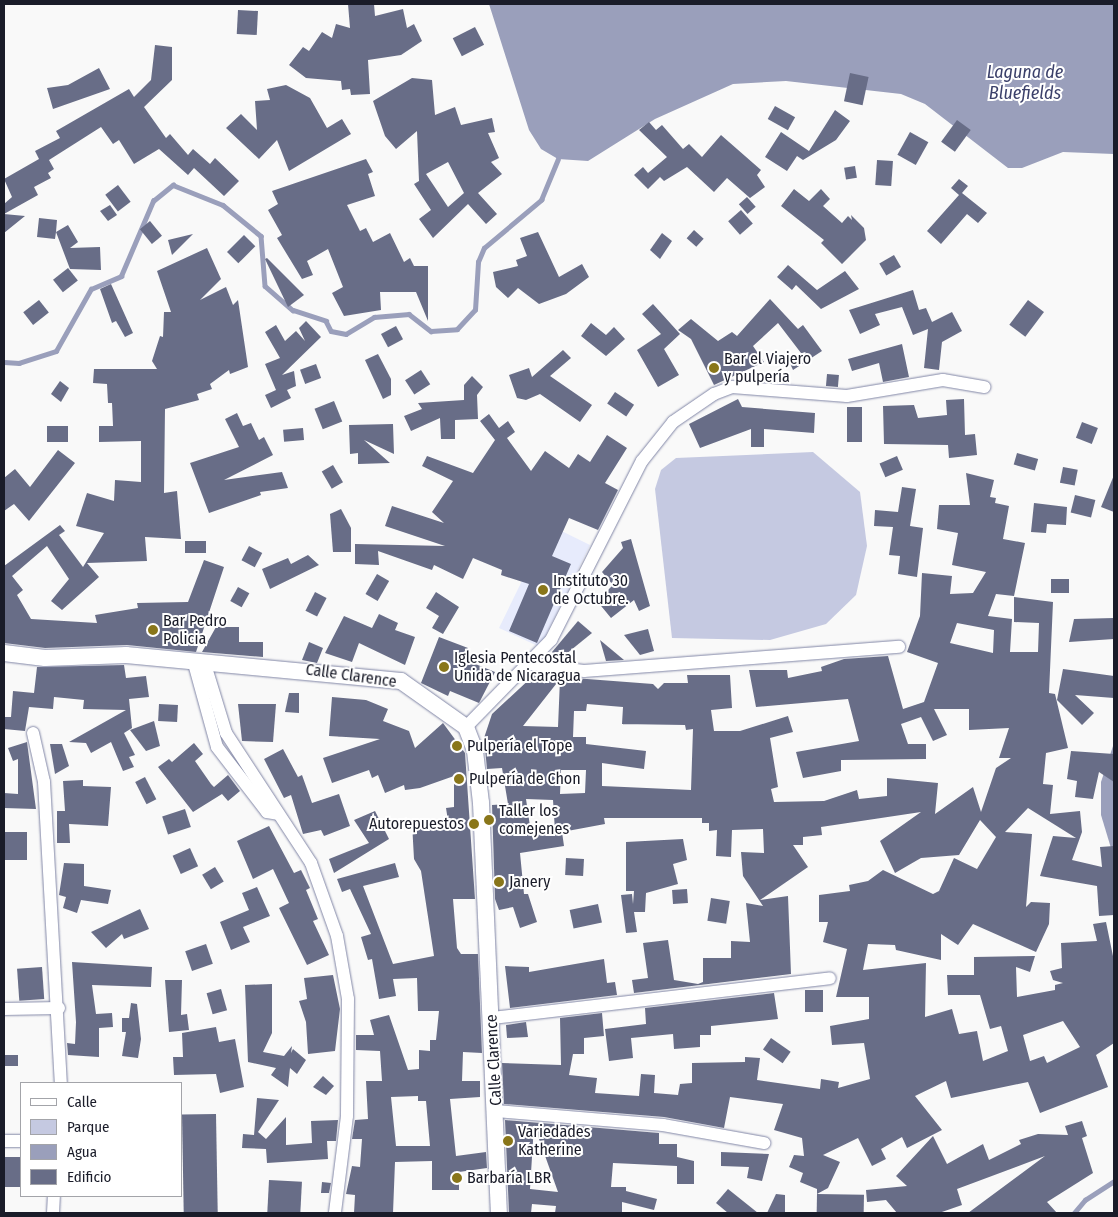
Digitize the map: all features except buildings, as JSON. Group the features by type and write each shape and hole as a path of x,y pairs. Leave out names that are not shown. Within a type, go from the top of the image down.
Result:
{"street":[{"path":"466,728 531,664 551,640 642,461 673,422 714,394 732,387 847,396 943,380 984,387"},
{"path":"531,664 584,671 899,647"},
{"name":"Calle Clarence","path":"4,653 46,658 126,655 198,660 401,681 466,728 475,751 480,795 492,1018 499,1213"},
{"path":"198,660 226,733 277,805 278,814 311,862 337,936 348,999 348,1116 335,1213"},
{"path":"33,734 44,782 59,1008 61,1082"},
{"path":"492,1018 830,978"},
{"path":"4,1009 59,1008"},
{"path":"496,1111 663,1125 764,1143"},
{"path":"4,1141 20,1141"},
{"path":"53,1213 54,1197"}],"shaded area":[{"name":"Instituto 30 de Octubre.","path":"533,517 590,545 540,647 499,628 536,552"}],"green space":[{"path":"813,452 860,492 867,546 856,595 826,624 770,640 672,638 655,489 661,470 676,458"}],"water":[{"name":"Laguna de Bluefields","path":"489,4 1114,4 1114,154 1063,152 1022,168 1008,168 925,104 901,94 786,81 733,84 655,119 588,161 558,159 541,149 529,130"},
{"path":"1114,743 1114,858 1101,815 1101,782"}],"waterway":[{"path":"4,362 19,363 56,351 91,289 121,276 153,201 173,185 223,205 261,236 265,286 293,310 326,321 331,331 346,334 374,317 409,314 431,331 457,329 475,310 478,262 484,248 541,200 558,159"},
{"path":"1074,1213 1085,1200 1114,1181"}],"place":[{"name":"Bar el Viajero y pulpería","path":"714,368"},
{"name":"Instituto 30 de Octubre.","path":"543,590"},
{"name":"Bar Pedro Policia","path":"153,630"},
{"name":"Iglesia Pentecostal Unida de Nicaragua","path":"444,667"},
{"name":"Pulpería el Tope","path":"457,746"},
{"name":"Pulpería de Chon","path":"459,779"},
{"name":"Taller los comejenes","path":"489,820"},
{"name":"Autorepuestos","path":"474,824"},
{"name":"Janery","path":"499,882"},
{"name":"Variedades Katherine","path":"508,1141"},
{"name":"Barbaría LBR","path":"457,1178"}]}
